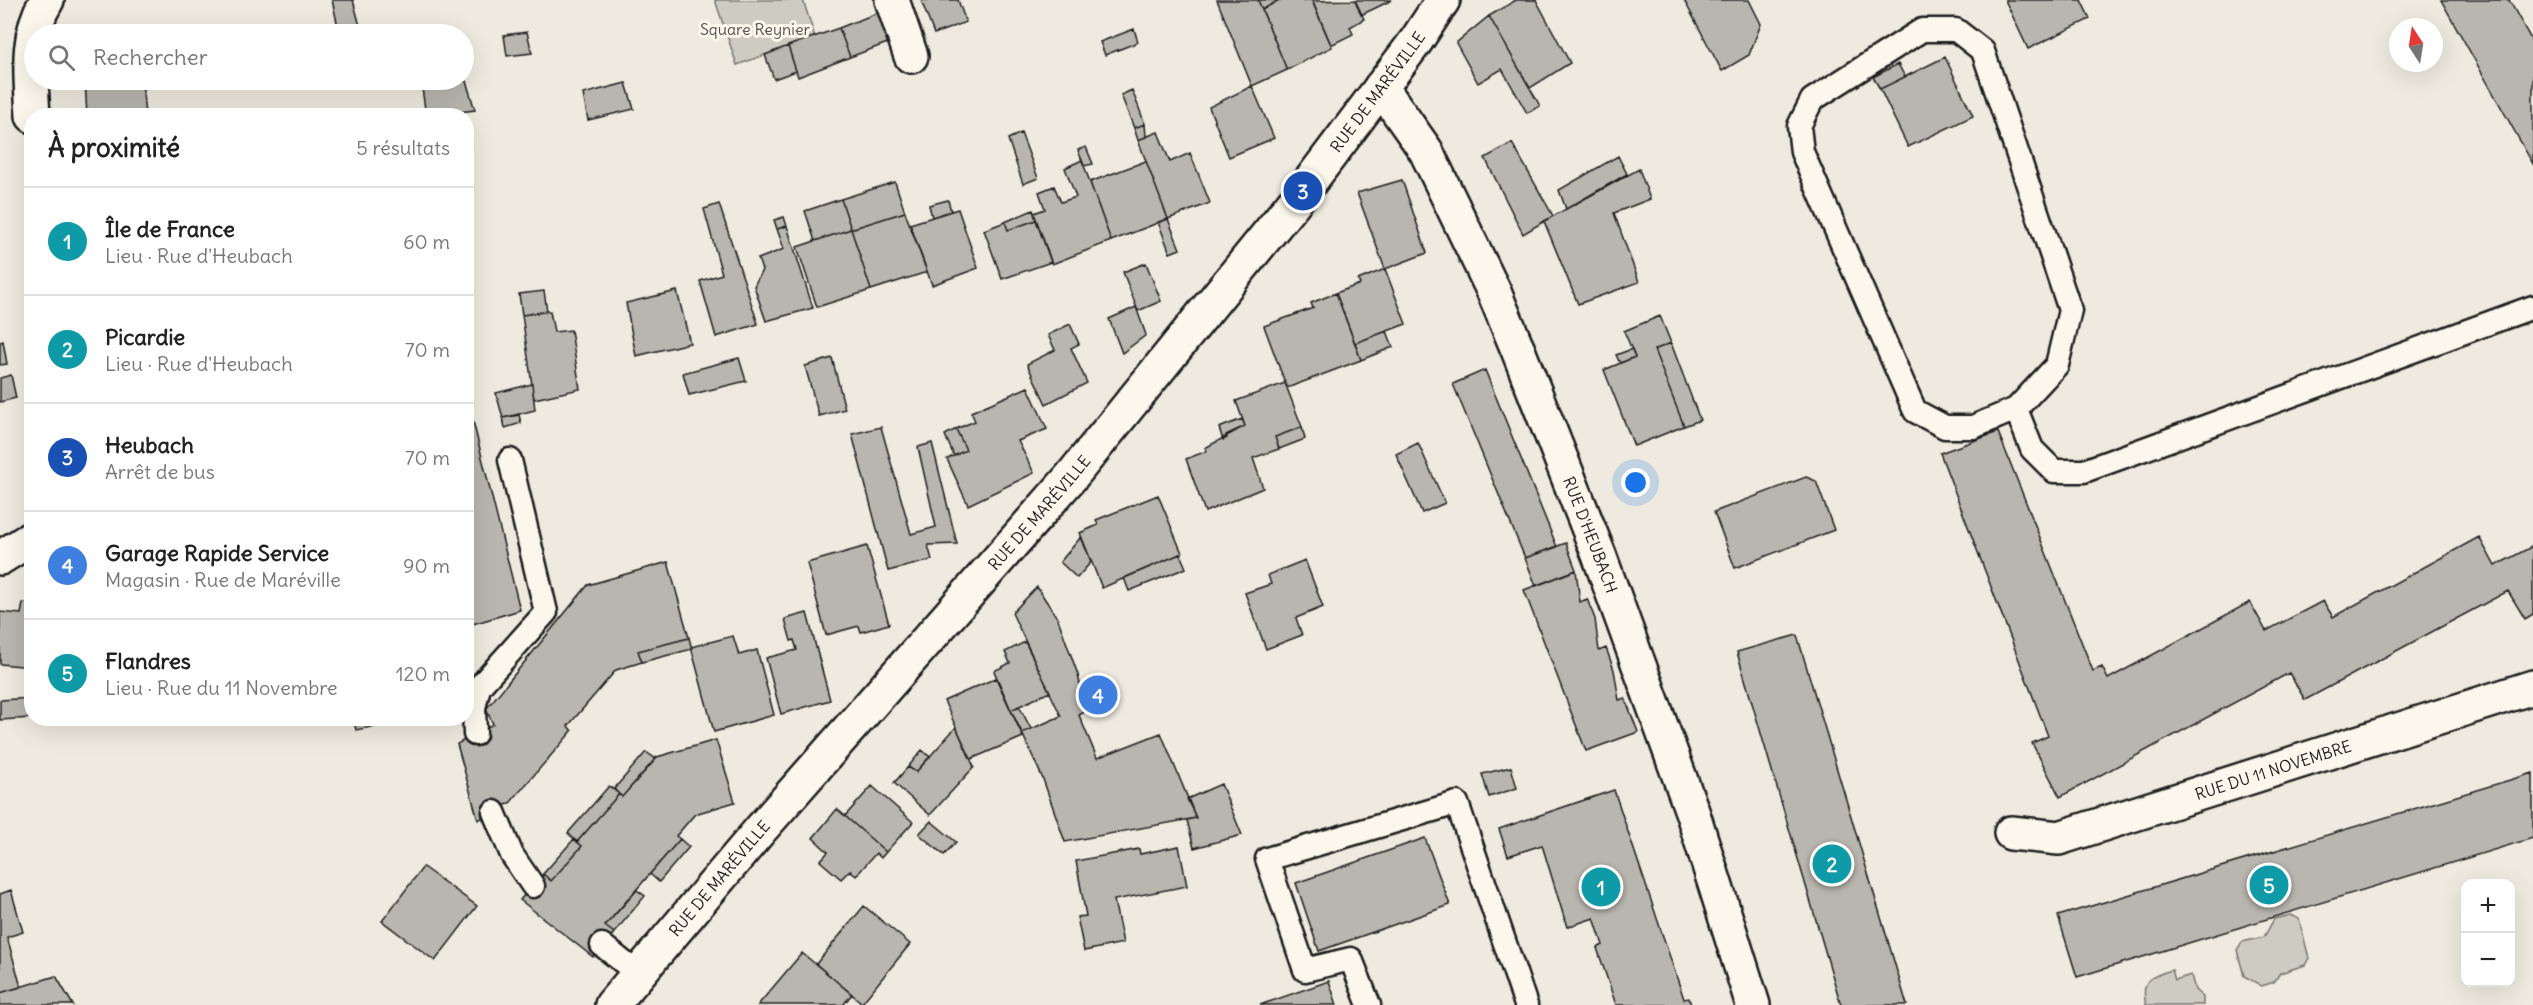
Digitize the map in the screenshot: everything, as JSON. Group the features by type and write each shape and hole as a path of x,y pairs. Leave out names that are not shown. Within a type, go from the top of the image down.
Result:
{"street":[{"path":"37,24 41,10 48,0"},
{"path":"892,0 911,56"},
{"name":"RUE DE MARÉVILLE","path":"612,1005 761,828 1071,477 1223,293 1381,87 1443,0"},
{"name":"RUE D'HEUBACH","path":"1381,87 1426,151 1494,292 1518,350 1599,555 1694,814 1753,1005"},
{"path":"31,90 33,108"},
{"path":"0,558 24,543"},
{"name":"RUE DU 11 NOVEMBRE","path":"2011,833 2059,838 2533,687"}],"lane":[{"path":"1922,30 1956,30 1983,51 2070,310 2056,364 2016,409 1973,427 1945,427 1915,411 1802,152 1799,126 1812,100 1922,30"},
{"path":"2016,409 2032,449 2054,471 2084,471 2533,307"},
{"path":"475,734 474,708 479,687 546,612 510,460"},
{"path":"1369,1005 1351,959 1305,970 1268,859 1458,803 1526,1005"},
{"path":"494,812 512,855 533,886"},
{"path":"602,945 639,974"}],"green space":[{"name":"Square Reynier","path":"715,0 803,0 815,37 737,65"},
{"path":"2290,915 2299,919 2309,958 2305,965 2280,973 2274,982 2262,986 2244,976 2237,950 2242,942 2264,937 2274,919"},
{"path":"2172,970 2175,980 2191,975 2195,990 2203,997 2203,1005 2146,1005 2144,990 2148,980"}],"building":[{"path":"332,0 353,0 359,24 337,24"},
{"path":"921,0 958,0 966,22 934,34"},
{"path":"1217,0 1258,0 1287,70 1252,86"},
{"path":"1258,0 1279,0 1262,10"},
{"path":"1279,0 1312,0 1332,47 1287,70 1262,10"},
{"path":"1355,0 1392,0 1361,15"},
{"path":"1355,0 1364,19 1350,27 1353,34 1331,45 1312,1"},
{"path":"1516,0 1536,0 1570,63 1530,88 1489,16"},
{"path":"1684,0 1749,0 1761,24 1749,55 1722,71"},
{"path":"2005,0 2081,0 2090,19 2028,49"},
{"path":"2441,0 2509,0 2533,43 2533,164"},
{"path":"890,8 901,38 850,57 839,28"},
{"path":"1489,16 1540,106 1527,113 1502,69 1478,83 1456,43"},
{"path":"839,28 850,57 798,77 788,46"},
{"path":"1134,29 1138,42 1105,55 1100,42"},
{"path":"527,32 532,53 507,56 504,35"},
{"path":"788,46 796,71 774,79 765,55"},
{"path":"1945,57 1973,116 1908,147 1880,89"},
{"path":"1898,64 1905,77 1880,89 1873,77"},
{"path":"626,83 634,109 588,120 583,94"},
{"path":"1252,86 1274,138 1229,157 1209,107"},
{"path":"86,90 143,90 144,108 87,108"},
{"path":"422,90 469,90 475,110 474,108 425,108"},
{"path":"1132,90 1145,124 1134,128 1121,95"},
{"path":"1145,124 1146,137 1138,140 1134,128"},
{"path":"1158,132 1170,162 1190,153 1210,203 1168,219 1138,140"},
{"path":"1021,133 1038,178 1023,184 1008,139"},
{"path":"1512,143 1553,216 1523,234 1485,158"},
{"path":"1086,147 1093,164 1084,166 1078,150"},
{"path":"1618,156 1627,174 1566,209 1559,190"},
{"path":"1082,160 1111,241 1052,264 1034,213 1045,209 1039,192 1054,186 1061,202 1076,197 1065,168"},
{"path":"1146,161 1168,219 1111,241 1090,182"},
{"path":"1639,169 1650,199 1614,213 1639,282 1578,304 1544,221"},
{"path":"1402,180 1427,253 1385,269 1357,193"},
{"path":"895,182 905,212 851,229 841,199"},
{"path":"841,199 851,229 815,241 805,211"},
{"path":"948,200 951,211 932,217 929,205"},
{"path":"719,204 758,324 716,337 700,281 722,274 704,209"},
{"path":"958,209 978,268 932,285 910,224"},
{"path":"1033,210 1036,220 1008,230 1005,222"},
{"path":"905,212 927,272 871,290 851,229"},
{"path":"784,217 787,226 777,229 774,220"},
{"path":"1168,219 1180,249 1170,253 1158,222"},
{"path":"1036,220 1051,262 1002,279 984,230 1005,222 1008,230"},
{"path":"787,226 813,308 766,321 754,286 762,270 758,259 784,249 777,229"},
{"path":"851,229 871,290 817,307 797,247"},
{"path":"1146,263 1161,301 1138,311 1123,272"},
{"path":"1385,269 1406,324 1355,343 1336,293 1360,284 1358,280"},
{"path":"544,291 547,311 522,315 519,294"},
{"path":"677,291 690,343 636,356 626,303"},
{"path":"1336,293 1361,360 1287,388 1264,326 1313,308 1311,303"},
{"path":"1136,307 1146,335 1122,353 1109,319"},
{"path":"550,311 554,332 571,330 580,389 534,399 522,315"},
{"path":"1660,316 1671,343 1654,350 1684,426 1634,446 1604,370 1635,357 1624,331"},
{"path":"1070,324 1079,344 1071,348 1087,383 1046,404 1027,364 1055,350 1048,335"},
{"path":"1387,331 1393,347 1361,360 1355,343"},
{"path":"3,341 7,364 0,365 0,342"},
{"path":"1671,343 1700,420 1684,426 1654,350"},
{"path":"1632,349 1635,357 1620,363 1616,355"},
{"path":"739,358 746,381 689,395 683,373"},
{"path":"832,358 845,409 819,416 805,366"},
{"path":"1485,370 1557,547 1525,558 1453,384"},
{"path":"11,375 16,398 0,402 0,378"},
{"path":"1285,383 1302,427 1275,437 1279,449 1253,458 1263,488 1205,512 1186,459 1207,451 1205,448 1245,426 1236,401"},
{"path":"532,384 535,410 503,418 496,393"},
{"path":"1028,387 1047,429 1018,441 1034,473 968,505 947,459 966,450 956,429 975,421 971,412"},
{"path":"519,415 521,423 505,428 503,418"},
{"path":"1242,419 1245,426 1226,435 1227,438 1223,440 1219,428"},
{"path":"474,425 520,610 474,624"},
{"path":"881,427 911,534 936,527 918,447 932,443 957,544 928,545 932,560 888,571 852,434"},
{"path":"1302,427 1305,439 1279,449 1275,437"},
{"path":"956,429 966,450 954,456 945,435"},
{"path":"1998,432 2093,671 2102,667 2108,679 2250,602 2266,631 2323,601 2333,617 2479,537 2495,566 2533,546 2533,614 2525,619 2508,591 2305,700 2289,673 2060,797 2032,743 2048,736 1940,453"},
{"path":"1418,443 1445,503 1422,513 1396,454"},
{"path":"1806,477 1816,481 1834,530 1735,568 1714,512"},
{"path":"1158,495 1182,553 1102,588 1080,533 1098,525 1096,520"},
{"path":"1081,537 1091,562 1077,578 1060,562"},
{"path":"1566,543 1576,570 1536,586 1525,558"},
{"path":"867,546 889,624 861,632 859,626 826,635 807,563"},
{"path":"1180,554 1186,568 1129,591 1124,578"},
{"path":"1305,560 1323,607 1296,618 1302,635 1266,649 1245,593 1271,584 1268,575"},
{"path":"668,562 689,638 638,651 642,662 616,670 568,726 572,731 510,803 478,820 457,744 493,724 486,709 588,585"},
{"path":"1576,570 1580,602 1587,599 1595,619 1599,651 1606,648 1614,670 1619,700 1625,698 1638,732 1586,751 1524,590"},
{"path":"1037,587 1058,619 1078,675 1086,711 1079,715 1097,758 1161,733 1196,818 1065,842 1043,779 1022,733 1061,716 1012,613"},
{"path":"24,603 24,666 0,664 0,612 21,614"},
{"path":"807,613 830,700 781,714 766,658 797,650 794,640 791,641 785,619"},
{"path":"1797,635 1907,1005 1841,1005 1737,652"},
{"path":"733,636 739,655 757,650 774,715 714,732 691,647"},
{"path":"689,638 692,649 642,662 638,651"},
{"path":"1025,642 1050,692 1011,710 994,671 1010,663 1005,652"},
{"path":"996,678 1023,737 971,759 944,701"},
{"path":"24,698 24,718 0,720 0,700"},
{"path":"1019,706 1031,729 1022,733 1011,710"},
{"path":"355,726 377,726 356,730"},
{"path":"956,727 974,767 930,815 894,783 908,767 916,772"},
{"path":"716,740 735,802 695,814 676,836 680,839 605,926 614,933 593,957 520,900 543,874 551,881 582,846 577,842 619,794 622,797 657,757"},
{"path":"922,750 930,757 916,772 908,767"},
{"path":"646,752 656,759 622,797 614,789"},
{"path":"1511,767 1517,788 1489,797 1482,774"},
{"path":"2533,773 2533,838 2077,977 2058,916"},
{"path":"1221,784 1242,835 1194,848 1187,820 1196,818 1187,799"},
{"path":"609,786 619,794 577,842 568,833"},
{"path":"872,786 913,822 886,852 845,816"},
{"path":"1614,790 1684,999 1689,998 1691,1005 1616,1005 1597,948 1603,945 1594,918 1567,927 1542,845 1508,856 1499,829"},
{"path":"837,809 886,852 881,858 876,853 856,876 850,870 841,879 820,861 828,852 813,838"},
{"path":"931,821 956,842 944,855 919,834"},
{"path":"1425,838 1450,905 1319,951 1296,883"},
{"path":"574,839 582,846 551,881 543,874"},
{"path":"680,839 689,847 659,882 650,874"},
{"path":"1179,846 1187,886 1114,900 1123,943 1084,951 1077,917 1086,916 1076,861 1139,849 1140,854"},
{"path":"423,867 477,906 435,961 382,921"},
{"path":"11,890 23,932 7,937 21,987 0,993 0,894"},
{"path":"637,890 645,896 614,933 605,926"},
{"path":"864,906 910,944 862,1003 816,964"},
{"path":"802,953 852,994 843,1005 758,1005"},
{"path":"56,976 73,1005 0,1005 0,993"},
{"path":"1329,981 1337,1005 1260,1005"}],"place":[{"name":"Heubach","path":"1303,191"},
{"name":"Garage Rapide Service","path":"1098,695"},
{"name":"Picardie","path":"1832,864"},
{"name":"Flandres","path":"2269,885"},
{"name":"Île de France","path":"1601,887"}]}
